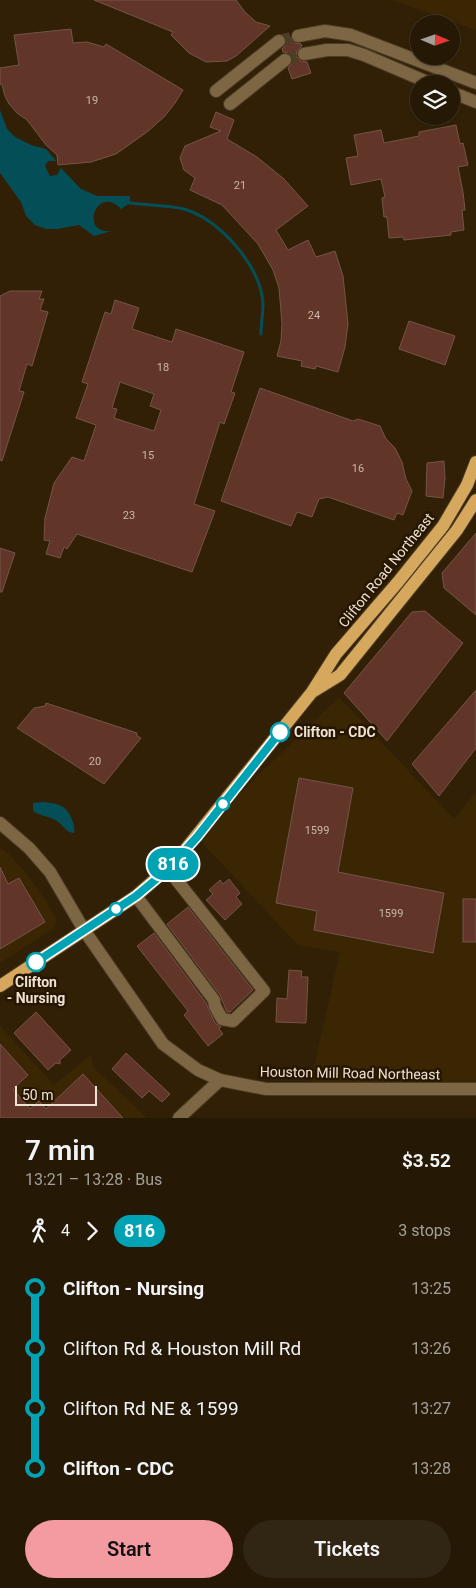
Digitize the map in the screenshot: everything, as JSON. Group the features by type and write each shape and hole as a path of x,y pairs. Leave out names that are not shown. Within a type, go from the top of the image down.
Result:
{"main road":[{"name":"Clifton Road Northeast","path":"0,986 136,896 168,869 197,837 312,692 336,654 443,526 467,485 476,462"},
{"name":"Clifton Road Northeast","path":"312,692 340,675 457,530 476,500"}],"street":[{"path":"298,36 325,31 351,34 476,83"},
{"path":"216,91 279,41"},
{"path":"304,54 328,50 348,50 411,75"},
{"path":"230,104 285,60"},
{"path":"460,96 476,102"},
{"name":"Houston Mill Road Northeast","path":"0,823 15,834 50,872 84,930 163,1044 198,1070 220,1080 266,1089 476,1089"},
{"path":"136,896 214,1000 222,1019 233,1021 264,991 168,869"},
{"path":"179,1118 220,1080"}],"shaded area":[{"path":"391,0 476,0 476,30 460,24 460,15 434,15"},
{"path":"339,697 454,819 476,792 476,1088 309,1089 340,952 298,945 196,836"},
{"path":"0,848 9,854 28,876 46,901 56,919 56,923 53,929 0,963"},
{"path":"0,1026 54,1085 91,1055 93,1067 147,1118 0,1118"}],"water":[{"path":"0,110 7,129 15,137 31,145 46,149 56,161 48,161 45,166 50,176 57,175 61,168 81,189 97,196 130,196 130,203 121,209 112,203 105,202 95,212 96,226 102,230 112,231 94,236 79,225 46,229 35,225 26,216 21,202 0,173"},
{"path":"33,803 54,803 66,809 73,823 74,833 67,830 54,819 33,811"}],"building":[{"path":"94,0 236,0 256,22 270,26 236,56 227,61 206,62 189,53 171,35 173,32"},
{"path":"71,29 73,43 87,42 104,47 106,44 183,90 164,117 147,132 116,154 91,162 58,165 57,155 46,145 27,120 9,104 0,84 0,68 19,65 14,35"},
{"path":"290,37 295,43 301,44 302,46 297,51 296,56 301,61 307,62 311,73 292,79 288,68 293,58 288,53 283,52 282,49 287,44 286,38"},
{"path":"216,112 234,120 227,139 257,157 284,179 308,206 276,230 288,250 308,240 316,257 335,251 343,276 348,324 345,347 338,372 316,366 315,369 301,366 302,361 277,356 281,341 282,324 279,288 273,270 258,244 222,205 190,190 195,178 184,170 180,158 185,146 221,131 210,127"},
{"path":"456,125 460,144 463,143 468,165 458,167 465,210 462,210 464,230 451,232 451,235 404,240 403,237 389,238 387,217 384,217 382,198 385,197 381,179 351,185 346,158 358,156 354,135 381,130 384,143 419,136 419,132"},
{"path":"10,291 42,291 39,299 44,299 40,310 48,312 32,366 27,364 19,391 24,392 2,461 0,460 0,296"},
{"path":"115,300 139,308 132,329 172,342 176,329 244,352 231,392 235,393 224,424 220,422 194,504 215,511 192,572 77,534 67,549 64,547 60,558 46,554 50,541 44,540 45,518 54,483 72,457 84,461 96,425 76,418 88,384 82,382 105,312 111,314","holes":["120,382 154,394 150,406 161,410 154,431 114,418 117,409 112,408"]},
{"path":"409,321 455,336 445,365 399,349"},
{"path":"260,388 353,421 358,419 380,426 386,439 395,448 402,462 406,479 412,491 403,515 397,513 394,520 328,497 319,499 312,517 297,512 291,526 221,501"},
{"path":"444,461 443,498 426,496 427,463"},
{"path":"476,533 476,615 444,588 442,573"},
{"path":"0,548 15,553 2,592 0,592"},
{"path":"425,611 463,643 387,741 344,693 412,612"},
{"path":"476,690 476,748 439,796 412,764"},
{"path":"46,703 137,733 137,736 141,738 104,784 17,728 34,708 45,706"},
{"path":"299,778 353,788 338,872 444,893 433,953 314,930 317,911 276,903"},
{"path":"0,867 8,884 19,878 45,922 0,949"},
{"path":"229,879 240,893 236,897 242,904 225,920 206,900 213,894 209,890 220,880 223,884"},
{"path":"463,899 476,899 476,942 463,942"},
{"path":"188,907 253,990 230,1012 227,1012 220,995 167,924"},
{"path":"154,933 206,1003 215,1023 221,1027 219,1029 223,1034 208,1046 184,1015 188,1011 137,946"},
{"path":"289,970 302,971 301,977 308,977 306,1023 276,1022 277,998 287,999"},
{"path":"36,1012 71,1050 60,1060 60,1064 56,1063 48,1070 14,1033"},
{"path":"0,1044 28,1075 13,1089 30,1109 39,1101 46,1109 83,1074 123,1118 0,1118"},
{"path":"126,1053 170,1094 162,1102 149,1091 142,1098 112,1069"}],"waterway":[{"path":"130,203 184,209 211,223 224,234 246,259 260,289 263,303 261,334"}],"tunnel":[{"path":"279,41 298,36"},
{"path":"285,60 304,54"}],"bus line":[{"name":"816","path":"36,962 136,896 166,871 187,850 280,732"}],"place":[{"name":"Clifton - CDC","path":"280,732"},
{"name":"Clifton - Nursing","path":"36,962"}]}
